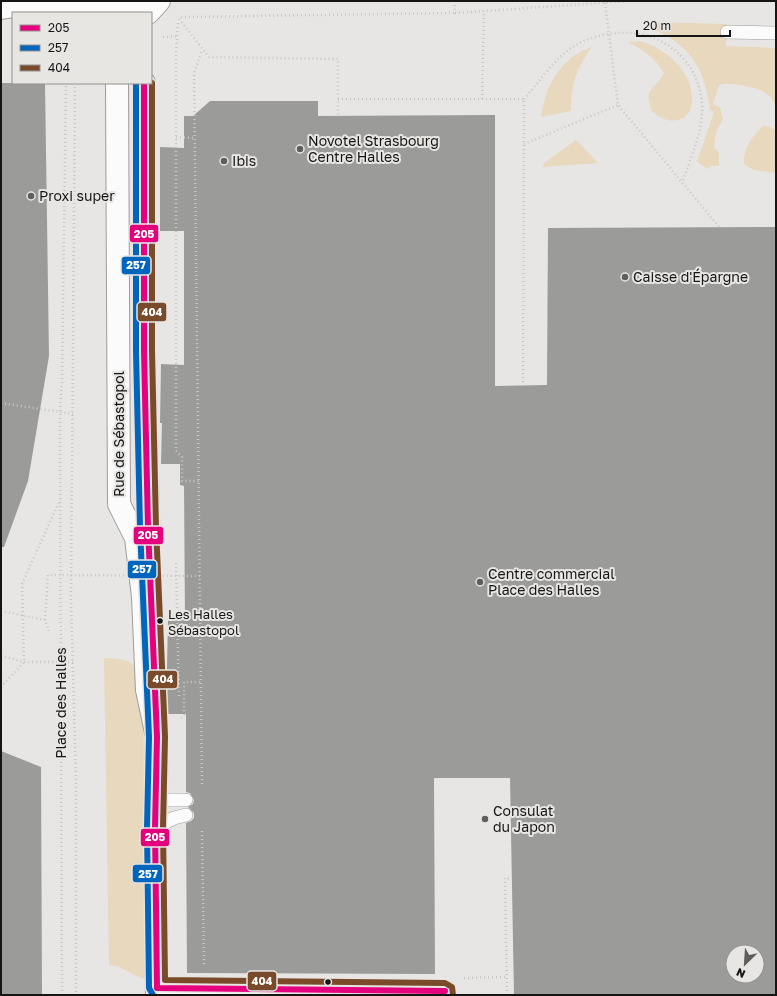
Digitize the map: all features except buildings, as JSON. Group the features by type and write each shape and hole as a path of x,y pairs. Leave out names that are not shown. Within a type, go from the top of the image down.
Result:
{"street":[{"path":"1,8 25,4 60,2 116,5 142,1 144,12"},
{"path":"149,12 159,1"},
{"name":"Rue de Sébastopol","path":"117,84 119,504 136,538 143,597 147,690 157,737 157,991"},
{"path":"144,84 144,351 148,527 157,737"}],"lane":[{"path":"727,32 776,33"},
{"path":"156,800 186,800"},
{"path":"156,828 174,818 186,815"},
{"path":"157,991 445,991 445,995"}],"path":[{"path":"454,1 455,13"},
{"path":"338,115 338,59 209,57 202,50 178,17 455,13 630,1"},
{"path":"605,3 618,105 719,227"},
{"path":"482,99 484,11"},
{"path":"523,386 524,99 562,56 574,46 588,39 609,34 631,32 648,35 666,43 688,64 694,75 700,93 702,106 700,126 682,183"},
{"path":"202,50 194,73 202,791"},
{"name":"Place des Halles","path":"62,995 60,412 62,372 66,84"},
{"path":"1,656 24,662 73,662 71,599 75,84"},
{"path":"338,99 524,99"},
{"path":"524,144 618,105"},
{"path":"176,137 195,138"},
{"path":"1,403 73,414"},
{"path":"176,451 182,457 182,481 199,481"},
{"path":"1,687 24,662 22,584 61,497"},
{"path":"49,631 45,620 48,575 200,576"},
{"path":"1,611 45,620"},
{"name":"Place des Halles","path":"73,662 76,781 76,995"},
{"path":"184,715 184,682 201,682"},
{"path":"202,823 204,972"},
{"path":"507,995 505,878 511,879"},
{"path":"459,978 507,977"}],"shaded area":[{"path":"647,22 727,24 726,46 776,48 776,107 774,101 763,91 737,84 719,85 713,104 720,107 723,119 716,132 714,147 719,153 719,166 711,166 708,169 697,162 714,112 710,110 708,95 699,69 684,49 673,40 647,27"},
{"path":"640,41 659,49 668,55 683,70 691,89 692,100 691,108 688,114 683,118 678,120 665,119 652,111 649,103 650,92 664,73 648,54 627,42"},
{"path":"592,47 578,69 573,85 571,111 541,117 543,105 556,74 571,58"},
{"path":"763,126 768,126 776,131 776,173 754,170 744,164 745,153 749,143"},
{"path":"576,140 598,163 543,167 544,163"},
{"path":"104,658 118,659 129,662 137,669 143,682 146,979 136,976 119,967 109,965"}],"transit line":[{"name":"404","path":"152,83 152,351 156,527 165,737 163,828 165,980 445,983 452,987 453,995"},
{"name":"257","path":"136,84 136,351 140,527 149,737 147,828 149,988 153,995"},
{"name":"205","path":"144,84 144,351 148,527 157,737 155,828 157,988"},
{"name":"205","path":"157,988 445,991"}],"place":[{"name":"Novotel Strasbourg Centre Halles","path":"300,149"},
{"name":"Ibis","path":"224,161"},
{"name":"Proxi super","path":"31,196"},
{"name":"Caisse d'Épargne","path":"625,277"},
{"name":"Centre commercial Place des Halles","path":"480,582"},
{"name":"Les Halles Sébastopol","path":"160,621"},
{"name":"Consulat du Japon","path":"485,819"}]}
